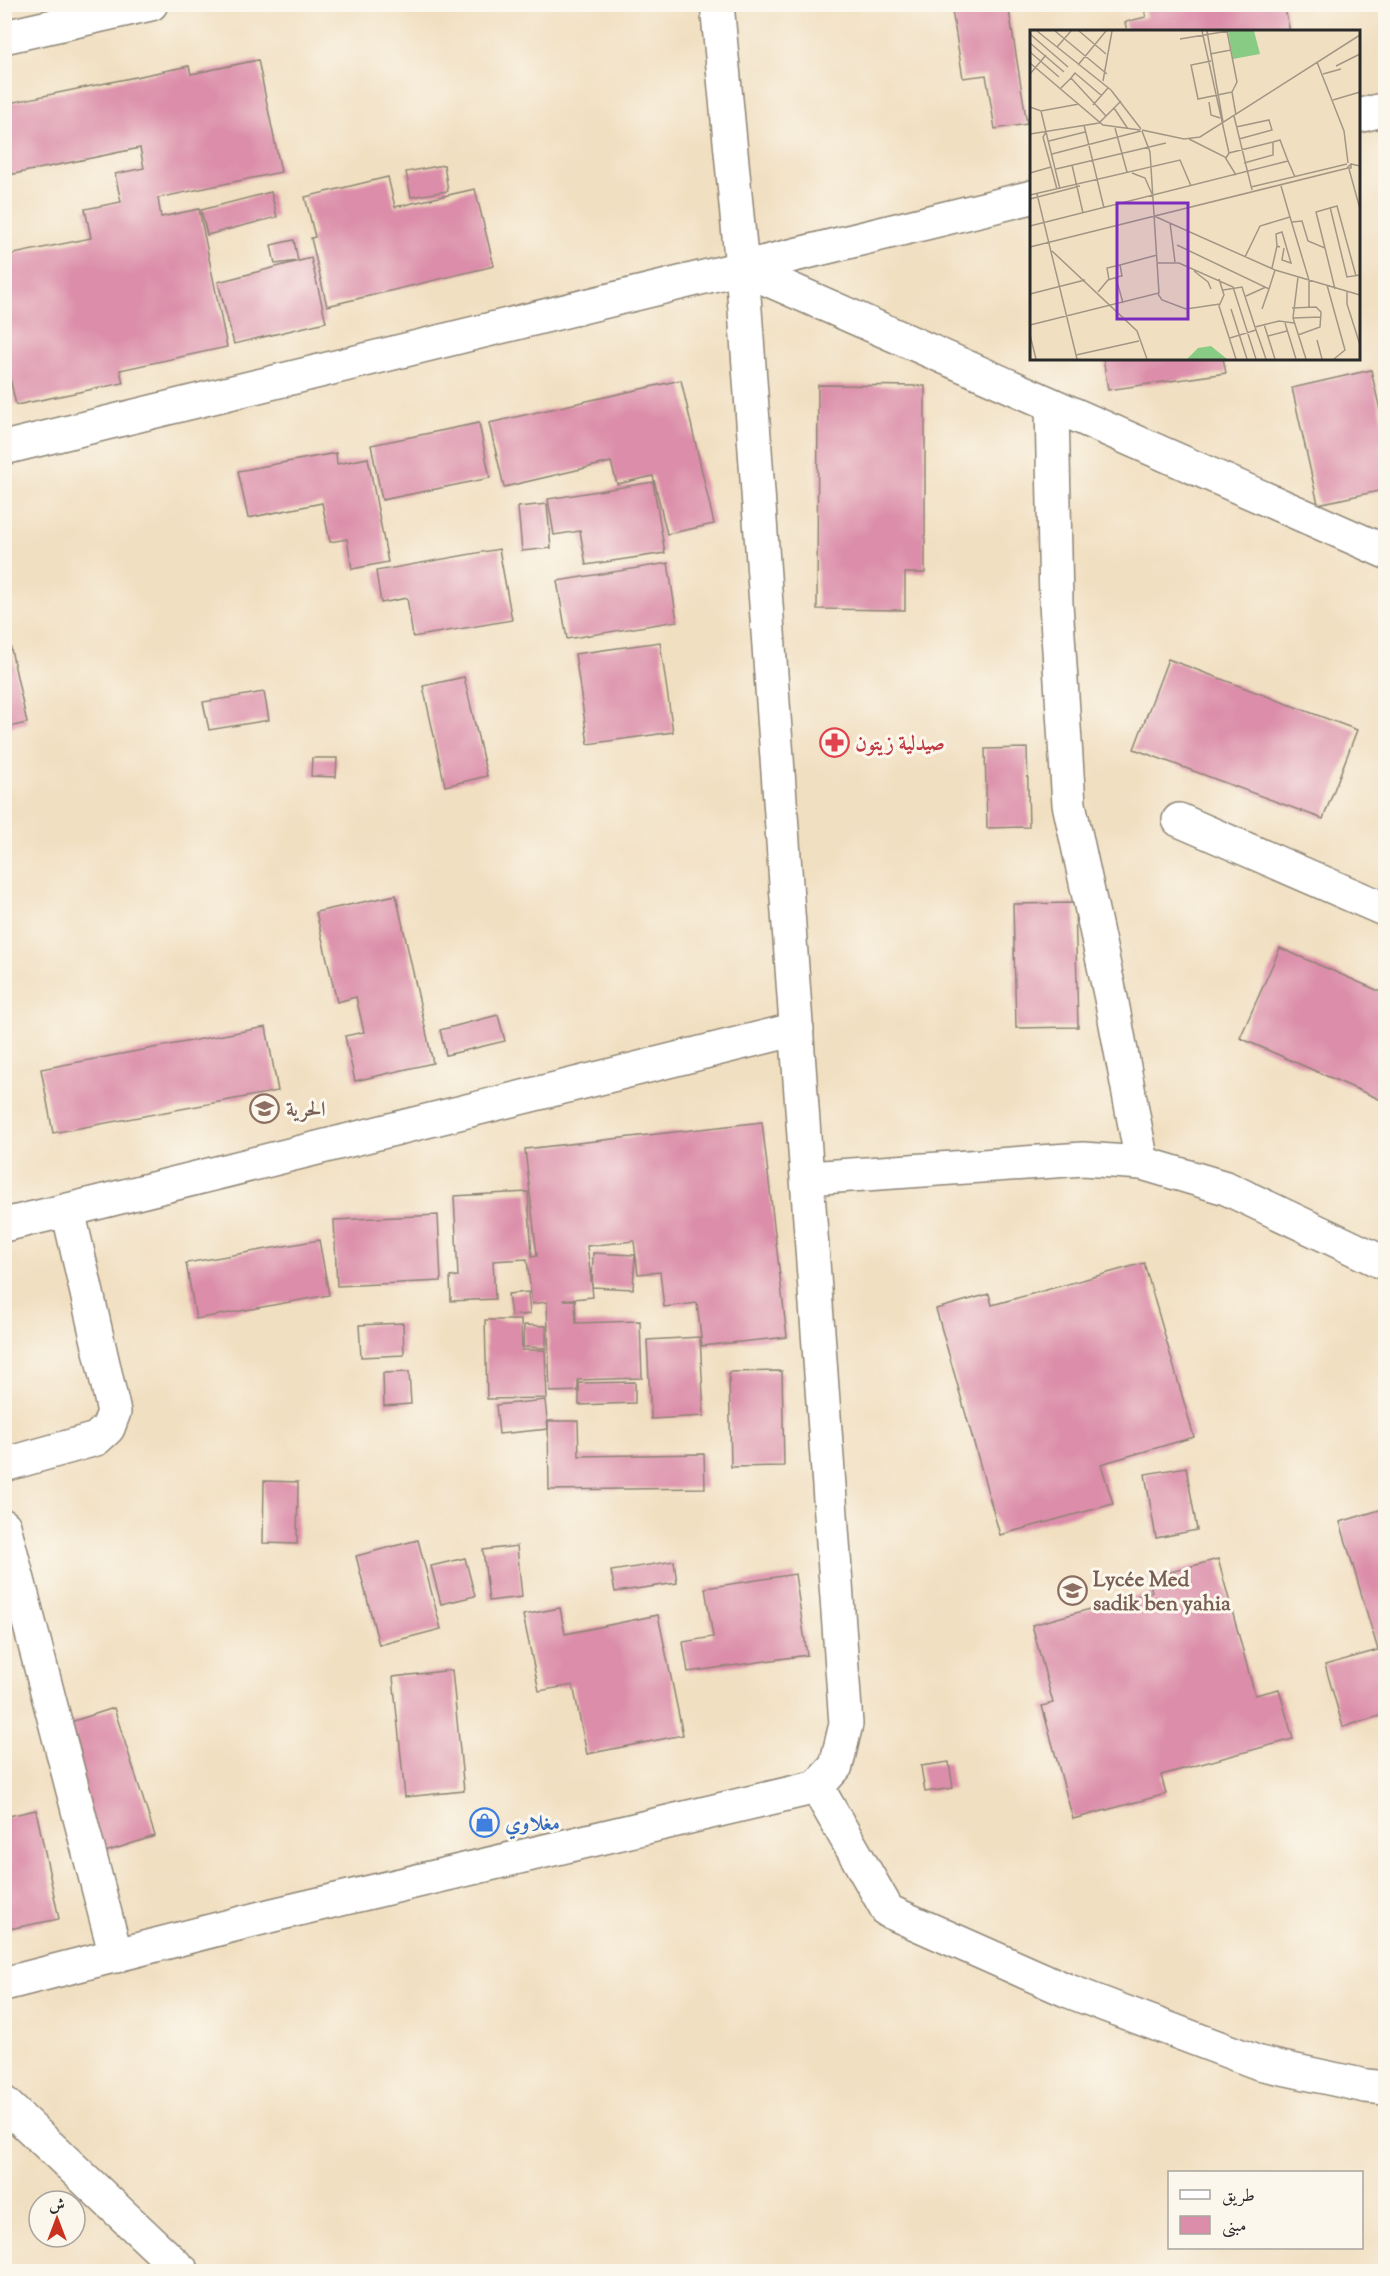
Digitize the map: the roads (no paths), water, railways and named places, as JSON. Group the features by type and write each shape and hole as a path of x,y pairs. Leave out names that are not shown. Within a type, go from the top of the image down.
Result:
{"street":[{"path":"4,38 151,4"},
{"path":"4,1984 284,1912 817,1786 836,1766 846,1724 742,268 717,4"},
{"path":"1360,116 1386,109"},
{"path":"4,448 1030,197"},
{"path":"742,268 1386,552"},
{"path":"1052,405 1056,604 1069,804 1112,1003 1142,1163"},
{"path":"1179,820 1386,910"},
{"path":"4,1225 797,1029"},
{"path":"808,1178 1083,1159 1142,1163 1226,1188 1386,1264"},
{"path":"4,1465 96,1439 108,1428 114,1412 68,1210"},
{"path":"4,1526 116,1956"},
{"path":"817,1786 888,1911 1066,1990 1259,2063 1366,2086 1386,2088"},
{"path":"4,2103 183,2271"}],"place":[{"name":"صيدلية زيتون","path":"834,743"},
{"name":"الحرية","path":"265,1109"},
{"name":"Lycée Med sadik ben yahia","path":"1072,1591"},
{"name":"مغلاوي","path":"484,1823"}]}
